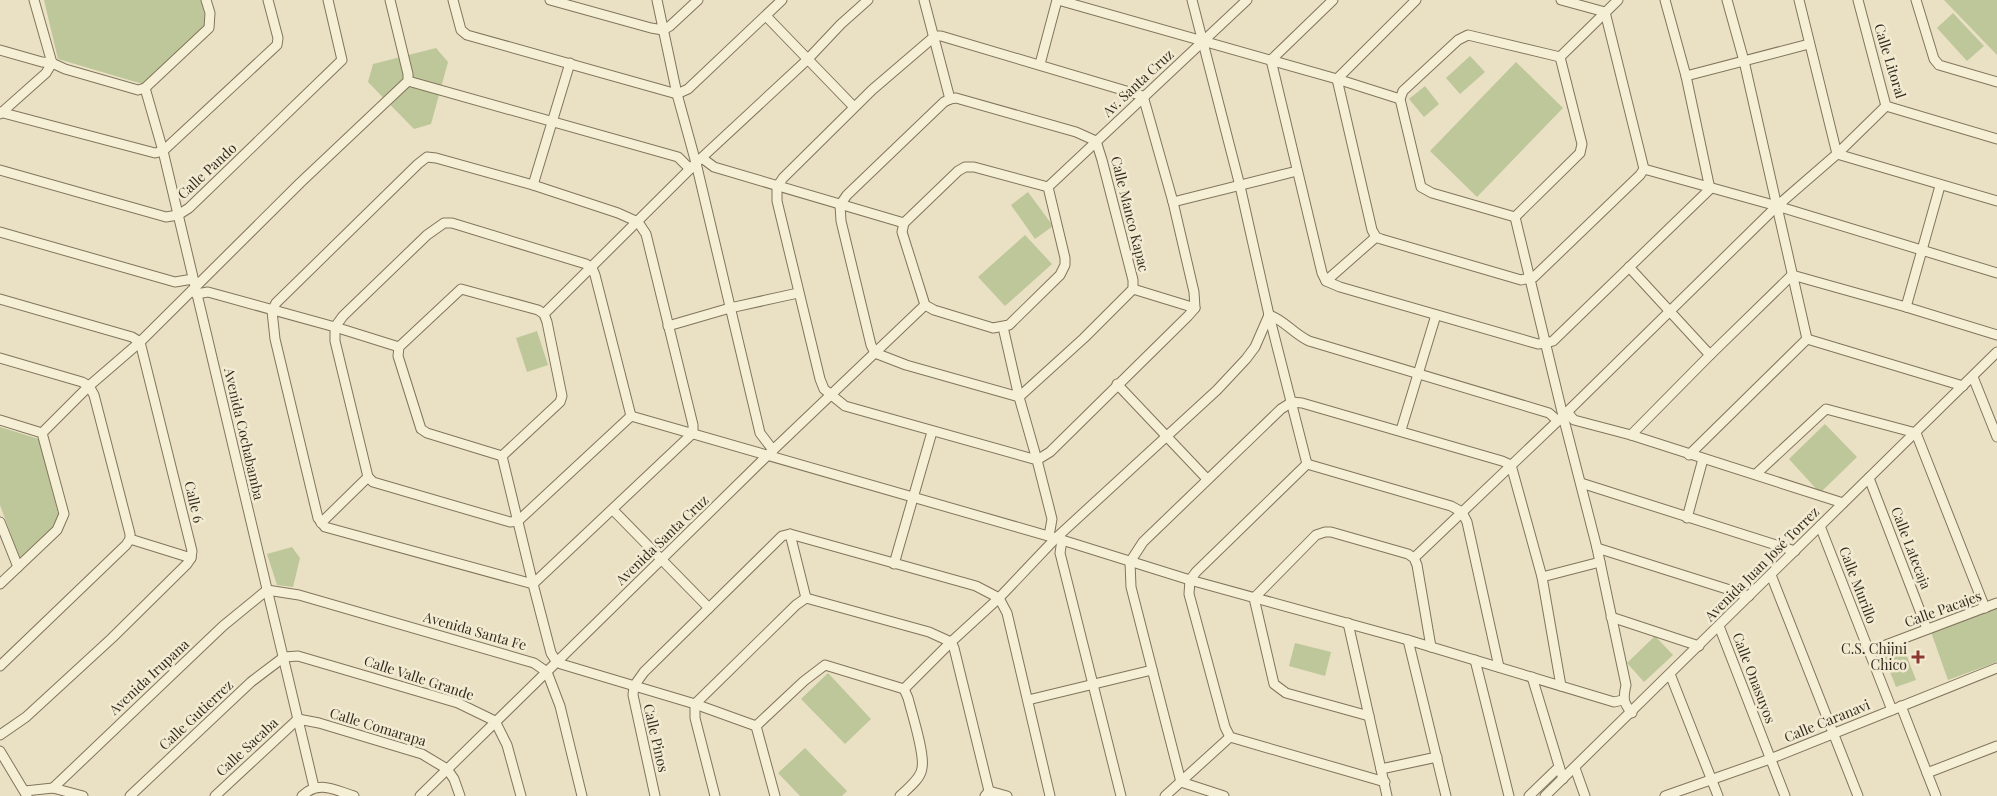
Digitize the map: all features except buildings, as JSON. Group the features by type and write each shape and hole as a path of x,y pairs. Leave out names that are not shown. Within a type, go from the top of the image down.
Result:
{"street":[{"path":"1,113 46,73 52,63 34,0"},
{"path":"0,50 52,63 64,69 138,90 145,88 209,28 210,13 206,0"},
{"path":"1,113 155,153 163,151 277,45 278,38 268,0"},
{"name":"Calle Pando","path":"0,170 166,217 178,215 189,208 342,60 328,0"},
{"path":"390,0 408,80"},
{"path":"453,0 461,30 467,35 677,94 688,89 782,0"},
{"path":"550,0 663,30 670,26 698,0"},
{"path":"656,0 677,94 696,163 760,433 770,453"},
{"path":"544,314 696,163 807,60 840,24 868,0"},
{"path":"924,0 950,99"},
{"path":"1040,64 1057,0 1400,98"},
{"path":"1192,0 1240,186 1269,315 1307,464"},
{"name":"Av. Santa Cruz","path":"1048,187 1247,0"},
{"path":"1271,60 1334,0"},
{"path":"1336,79 1416,0"},
{"path":"1561,0 1605,12"},
{"path":"1560,57 1618,0"},
{"path":"1665,0 1686,76 1710,189"},
{"path":"1727,0 1744,61 1807,339"},
{"path":"1799,0 1837,154"},
{"name":"Calle Litoral","path":"1858,0 1886,106 1997,139"},
{"path":"1916,0 1934,59 1939,65 1997,82"},
{"path":"1336,79 1372,230 1376,237 1521,280 1529,279 1534,277 1644,169 1605,12"},
{"path":"766,16 854,107"},
{"path":"1515,217 1432,193 1421,187 1400,98 1403,91 1458,40 1468,35 1560,57"},
{"path":"935,36 1040,64 1143,96 1173,202 1194,292 1195,308 1050,452 1037,460 845,406 824,389 798,293 777,202 777,187 783,178 854,107 923,44 935,36"},
{"path":"1686,76 1809,44"},
{"path":"1515,217 1580,153 1582,144 1560,57"},
{"path":"1271,60 1322,273 1326,281 1340,287 1525,341 1546,344 1552,341 1710,189"},
{"path":"533,185 570,63"},
{"path":"408,80 904,223"},
{"path":"42,433 89,386 196,292 300,183 408,80"},
{"name":"Avenida Cochabamba","path":"145,88 163,151 314,787"},
{"path":"1019,397 906,365 875,353 871,345 841,220 840,205 847,195 944,102 950,99 956,98 1076,132 1096,141"},
{"path":"1414,558 1563,416 1777,206 1837,154 1886,106"},
{"name":"Calle Manco Kapac","path":"1019,397 1084,338 1133,289 1107,178 1096,141"},
{"path":"1837,154 1940,186 1997,201"},
{"path":"427,157 533,185 618,213 638,222 646,234 693,425 693,433 532,584 325,527 318,518 275,339 272,311 276,303 427,157"},
{"path":"965,167 974,167 1048,187 1065,265 1060,275 1009,325 993,328 934,310 925,305 902,232 904,223 958,171 965,167"},
{"path":"1644,169 1710,189 1777,206 1997,273"},
{"path":"1173,202 1297,171"},
{"path":"1906,307 1940,186"},
{"path":"1515,217 1597,548 1626,685 1624,705 1632,713"},
{"path":"444,222 461,225 576,261 592,268 606,314 631,416 518,521 510,522 373,482 368,477 335,341 335,327 343,316 444,222"},
{"path":"0,232 176,282 193,279"},
{"path":"1326,281 1376,237"},
{"path":"1629,267 1710,355"},
{"path":"1792,275 1997,335"},
{"path":"1631,435 1792,275"},
{"path":"461,289 538,310 544,314 562,396 560,402 502,456 427,433 420,429 398,356 399,347 461,289"},
{"path":"1133,289 1195,308"},
{"path":"196,292 208,292 335,327 399,347"},
{"path":"668,326 730,308 798,293"},
{"path":"0,299 132,337 140,342"},
{"name":"Avenida Santa Cruz","path":"420,796 495,721 663,560 770,453 925,305"},
{"path":"1269,315 1277,318 1293,332 1309,341 1418,372 1549,413 1631,435 1843,503"},
{"path":"904,689 999,598 1056,538 1217,390 1246,360 1269,315"},
{"path":"1401,430 1436,315"},
{"path":"1003,327 1019,397 1037,460 1121,796"},
{"path":"1807,339 1963,386"},
{"path":"1689,455 1807,339"},
{"name":"Calle 6","path":"140,342 190,542 191,558"},
{"name":"Avenida Juan José Torrez","path":"1545,796 1632,713 1997,352"},
{"path":"0,358 82,382 89,386 94,395 130,534 130,539 126,545 0,666"},
{"path":"1973,376 1997,437"},
{"path":"1118,384 1207,480"},
{"path":"1181,782 1131,586 1130,562 1143,542 1207,480 1281,409 1292,402 1302,403 1401,430 1511,465"},
{"path":"1756,474 1826,409 1916,433 1985,608"},
{"path":"631,416 770,453 1190,580 1408,640 1614,702 1623,700"},
{"path":"0,420 42,433"},
{"path":"894,564 932,432"},
{"path":"0,584 57,530 64,514 42,433"},
{"path":"502,456 532,584 550,652 556,662 695,704 756,726"},
{"path":"1687,518 1703,459"},
{"path":"1307,464 1451,506 1462,512 1467,522 1499,667"},
{"path":"1307,464 1196,572 1190,580 1189,594 1225,727 1230,736 1385,782"},
{"path":"1511,465 1542,577 1561,686"},
{"path":"321,522 368,477"},
{"name":"Calle Latecaja","path":"1869,478 1927,628"},
{"path":"1581,483 1795,551"},
{"path":"613,510 708,608"},
{"path":"0,522 18,567"},
{"name":"Calle Murillo","path":"1820,526 1892,710"},
{"path":"1254,598 1316,535 1325,532 1408,554 1414,558 1417,565 1431,647"},
{"path":"790,534 806,598"},
{"path":"634,686 644,672 708,608 782,536 790,534 976,586 999,598 1007,613 1050,796"},
{"path":"0,735 26,717 112,638 191,558 130,539"},
{"path":"1597,548 1749,596"},
{"path":"1542,577 1600,562"},
{"path":"1771,575 1858,796"},
{"name":"Avenida Santa Fe","path":"267,590 299,595 534,662 546,672"},
{"name":"Avenida Irupana","path":"54,788 223,626 267,590"},
{"path":"806,598 929,632 951,642 954,648 987,793 1007,796"},
{"path":"715,796 695,718 695,704 789,612 806,598"},
{"path":"1254,598 1274,684 1286,693 1369,716"},
{"name":"Calle Pacajes","path":"1870,651 1997,603"},
{"path":"1611,617 1699,646"},
{"path":"1348,623 1387,796"},
{"name":"Calle Onasuyos","path":"1719,626 1785,796"},
{"path":"1408,640 1446,796"},
{"name":"Calle Valle Grande","path":"284,657 298,656 314,660 458,703 495,721"},
{"name":"Calle Gutierrez","path":"130,796 250,682 284,657"},
{"path":"1476,660 1508,796"},
{"path":"756,726 804,681 826,665 904,689 908,698 922,758 922,770 900,796"},
{"name":"Calle Caranavi","path":"1665,796 1770,759 1997,668"},
{"path":"1028,700 1152,670"},
{"path":"546,672 560,706 582,796"},
{"path":"1670,674 1718,796"},
{"path":"1532,677 1563,779"},
{"name":"Calle Pinos","path":"634,686 634,707 655,795"},
{"path":"1901,706 1936,796"},
{"name":"Calle Comarapa","path":"298,719 319,723 422,754 446,769 454,779 460,796"},
{"name":"Calle Sacaba","path":"215,796 298,719"},
{"path":"495,721 507,745 521,796"},
{"path":"756,726 776,796"},
{"path":"1165,796 1230,736"},
{"path":"1927,773 1997,746"},
{"path":"0,751 26,793 54,788 83,796"},
{"path":"1382,769 1437,757"},
{"path":"1529,796 1559,767"},
{"path":"1575,768 1586,796"},
{"path":"1181,782 1224,796"},
{"path":"302,796 314,787 324,786 354,796"},
{"path":"645,796 655,795"}],"green space":[{"path":"44,0 201,0 207,24 146,85 58,59"},
{"path":"1944,0 1997,0 1997,55"},
{"path":"1953,13 1984,46 1967,61 1937,28"},
{"path":"436,48 448,62 431,124 414,129 368,82 373,64"},
{"path":"1470,56 1485,72 1460,94 1446,78"},
{"path":"1516,62 1563,108 1477,197 1430,151"},
{"path":"1425,86 1439,104 1424,117 1409,99"},
{"path":"1028,192 1053,226 1035,239 1011,205"},
{"path":"1025,235 1052,264 1005,306 978,277"},
{"path":"537,331 548,365 527,372 516,338"},
{"path":"1825,424 1857,457 1820,493 1789,459"},
{"path":"0,427 39,439 60,521 20,559 0,505"},
{"path":"292,547 300,558 293,587 277,585 267,554"},
{"path":"1997,608 1997,662 1948,680 1931,632"},
{"path":"1655,636 1673,655 1644,682 1627,663"},
{"path":"1295,643 1331,652 1325,676 1289,666"},
{"path":"1903,646 1916,680 1896,687 1883,654"},
{"path":"828,673 871,719 845,744 801,699"},
{"path":"805,748 847,791 842,796 800,796 778,773"}],"place":[{"name":"C.S. Chijni Chico","path":"1918,657"}]}
